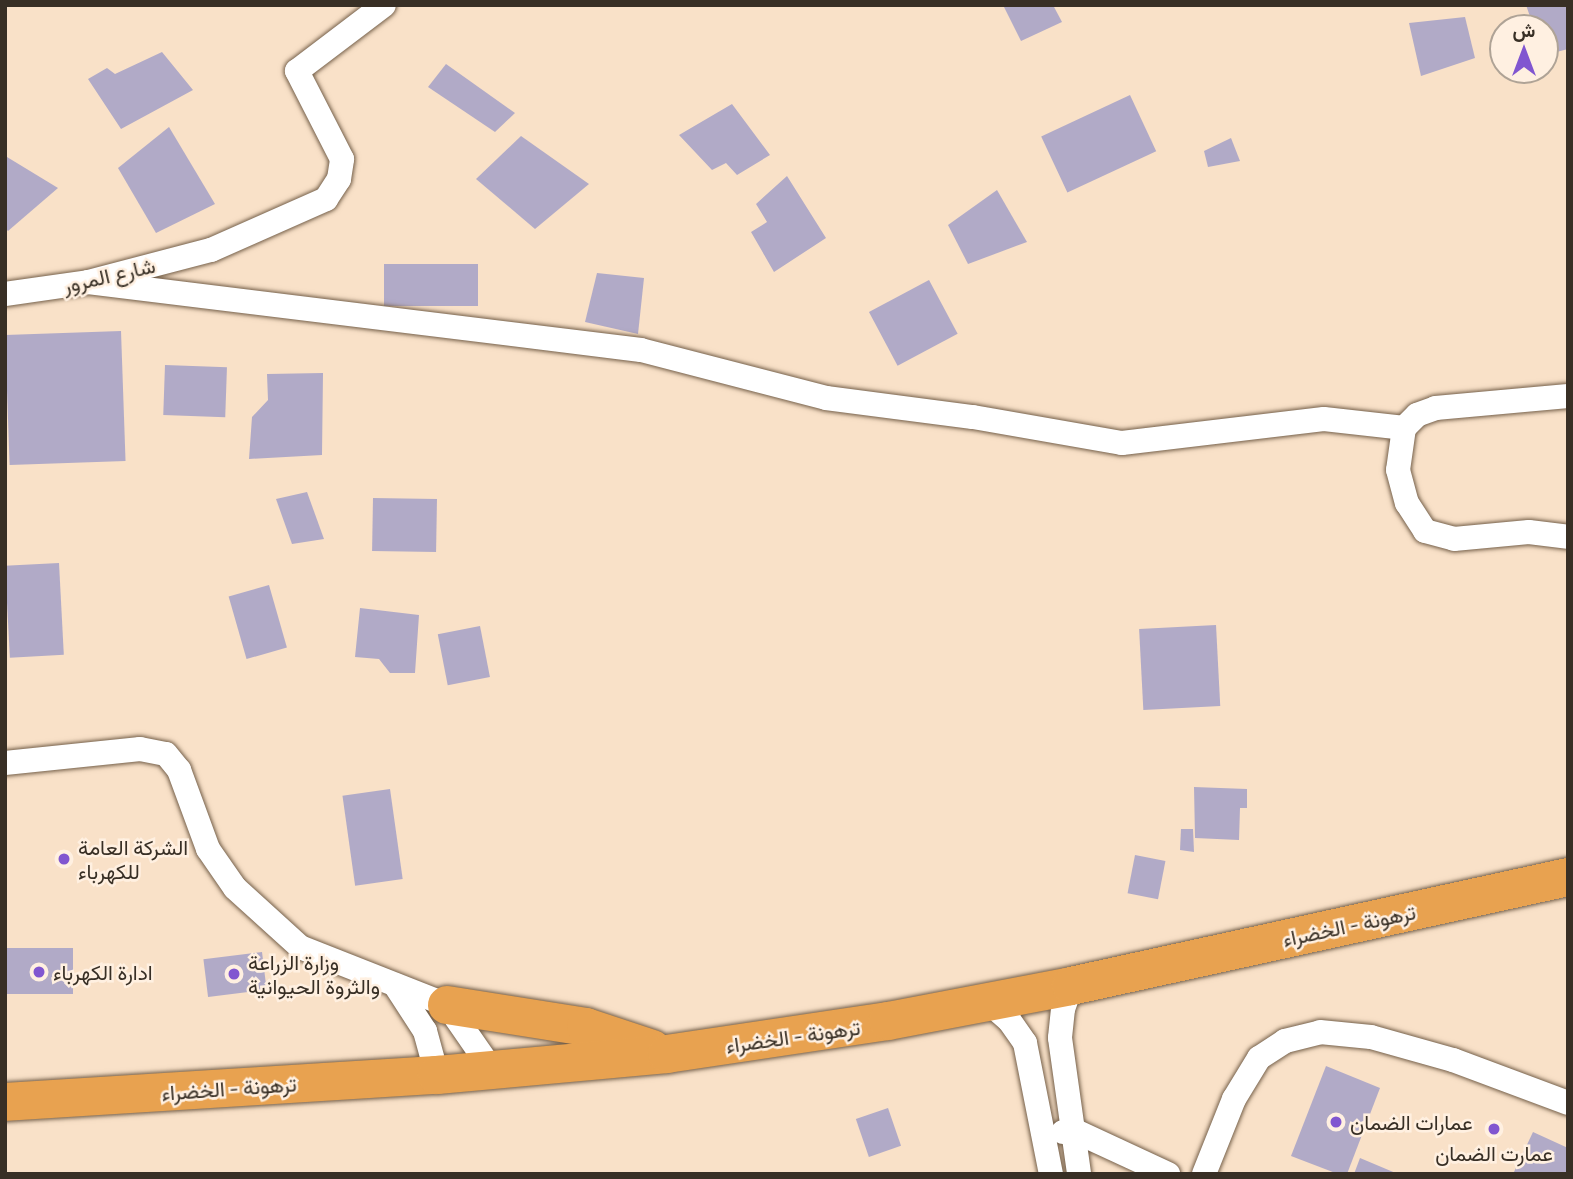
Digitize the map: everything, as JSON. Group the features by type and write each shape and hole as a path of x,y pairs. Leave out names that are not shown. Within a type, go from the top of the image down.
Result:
{"highway":[{"name":"ترهونة - الخضراء","path":"5,1102 436,1075 667,1054 888,1021 1071,986 1568,877"},
{"path":"447,1005 586,1027 667,1054"}],"street":[{"name":"شارع المرور","path":"5,294 88,282 211,250 326,199 339,179 342,159 297,71 384,5"},
{"path":"88,282 641,350 825,398 973,417 1122,443 1324,419 1404,428"},
{"path":"1568,396 1436,408 1417,415 1404,428 1398,470 1407,503 1425,531 1454,539 1529,533 1568,537"},
{"path":"5,763 140,749 166,754 179,770 208,849 235,888 300,947 447,1005 492,1070"},
{"path":"395,985 425,1031 436,1075"},
{"path":"1071,986 1063,1009 1060,1038 1079,1174"},
{"path":"989,1002 1009,1020 1026,1043 1051,1174"},
{"path":"1204,1174 1234,1099 1259,1058 1285,1041 1320,1032 1371,1037 1453,1060 1568,1103"},
{"path":"1045,1135 1073,1130 1168,1174"}],"building":[{"path":"1003,5 1053,5 1062,22 1021,41"},
{"path":"1526,5 1568,5 1568,49 1559,51 1559,14 1529,14"},
{"path":"1465,17 1475,58 1421,76 1409,23"},
{"path":"162,52 193,90 121,129 88,79 107,68 115,74"},
{"path":"446,64 515,113 495,132 428,87"},
{"path":"1130,95 1156,151 1067,193 1041,136"},
{"path":"732,104 770,155 737,175 726,163 712,170 679,135"},
{"path":"169,127 215,204 156,233 118,168"},
{"path":"521,136 589,184 535,229 476,179"},
{"path":"1231,138 1240,161 1208,167 1204,151"},
{"path":"7,157 58,188 8,231 5,228"},
{"path":"787,176 826,238 774,272 751,232 767,222 756,204"},
{"path":"997,190 1027,242 968,264 948,225"},
{"path":"384,264 478,264 478,306 384,306"},
{"path":"597,273 644,278 638,334 585,322"},
{"path":"929,280 958,334 898,366 869,312"},
{"path":"121,331 126,461 10,465 5,335"},
{"path":"165,365 227,367 225,417 163,415"},
{"path":"323,373 322,455 249,459 252,417 268,400 267,374"},
{"path":"307,492 324,539 292,544 276,499"},
{"path":"373,498 437,499 436,552 372,551"},
{"path":"59,563 64,655 10,658 5,566"},
{"path":"269,585 287,647 247,659 229,597"},
{"path":"360,608 419,615 415,673 390,673 379,659 355,657"},
{"path":"1216,625 1220,706 1143,710 1139,629"},
{"path":"480,626 490,677 448,685 438,634"},
{"path":"1194,787 1247,789 1247,808 1240,808 1239,840 1195,838"},
{"path":"390,789 403,879 355,886 342,796"},
{"path":"1181,829 1193,829 1194,852 1180,850"},
{"path":"1135,855 1165,861 1158,899 1128,893"},
{"name":"ادارة الكهرباء","path":"5,948 73,948 73,994 5,994"},
{"name":"وزارة الزراعة والثروة الحيوانية","path":"262,952 267,990 208,997 203,959"},
{"name":"عمارات الضمان","path":"1326,1066 1380,1088 1347,1174 1338,1174 1291,1156"},
{"path":"888,1108 901,1146 869,1157 856,1119"},
{"name":"عمارات الضمان","path":"1533,1132 1568,1148 1566,1174 1513,1174"},
{"name":"عمارات الضمان","path":"1360,1158 1398,1174 1354,1174"}],"place":[{"name":"الشركة العامة للكهرباء","path":"64,859"},
{"name":"ادارة الكهرباء","path":"39,972"},
{"name":"وزارة الزراعة والثروة الحيوانية","path":"234,974"},
{"name":"عمارات الضمان","path":"1336,1122"},
{"name":"عمارت الضمان","path":"1494,1129"}]}
